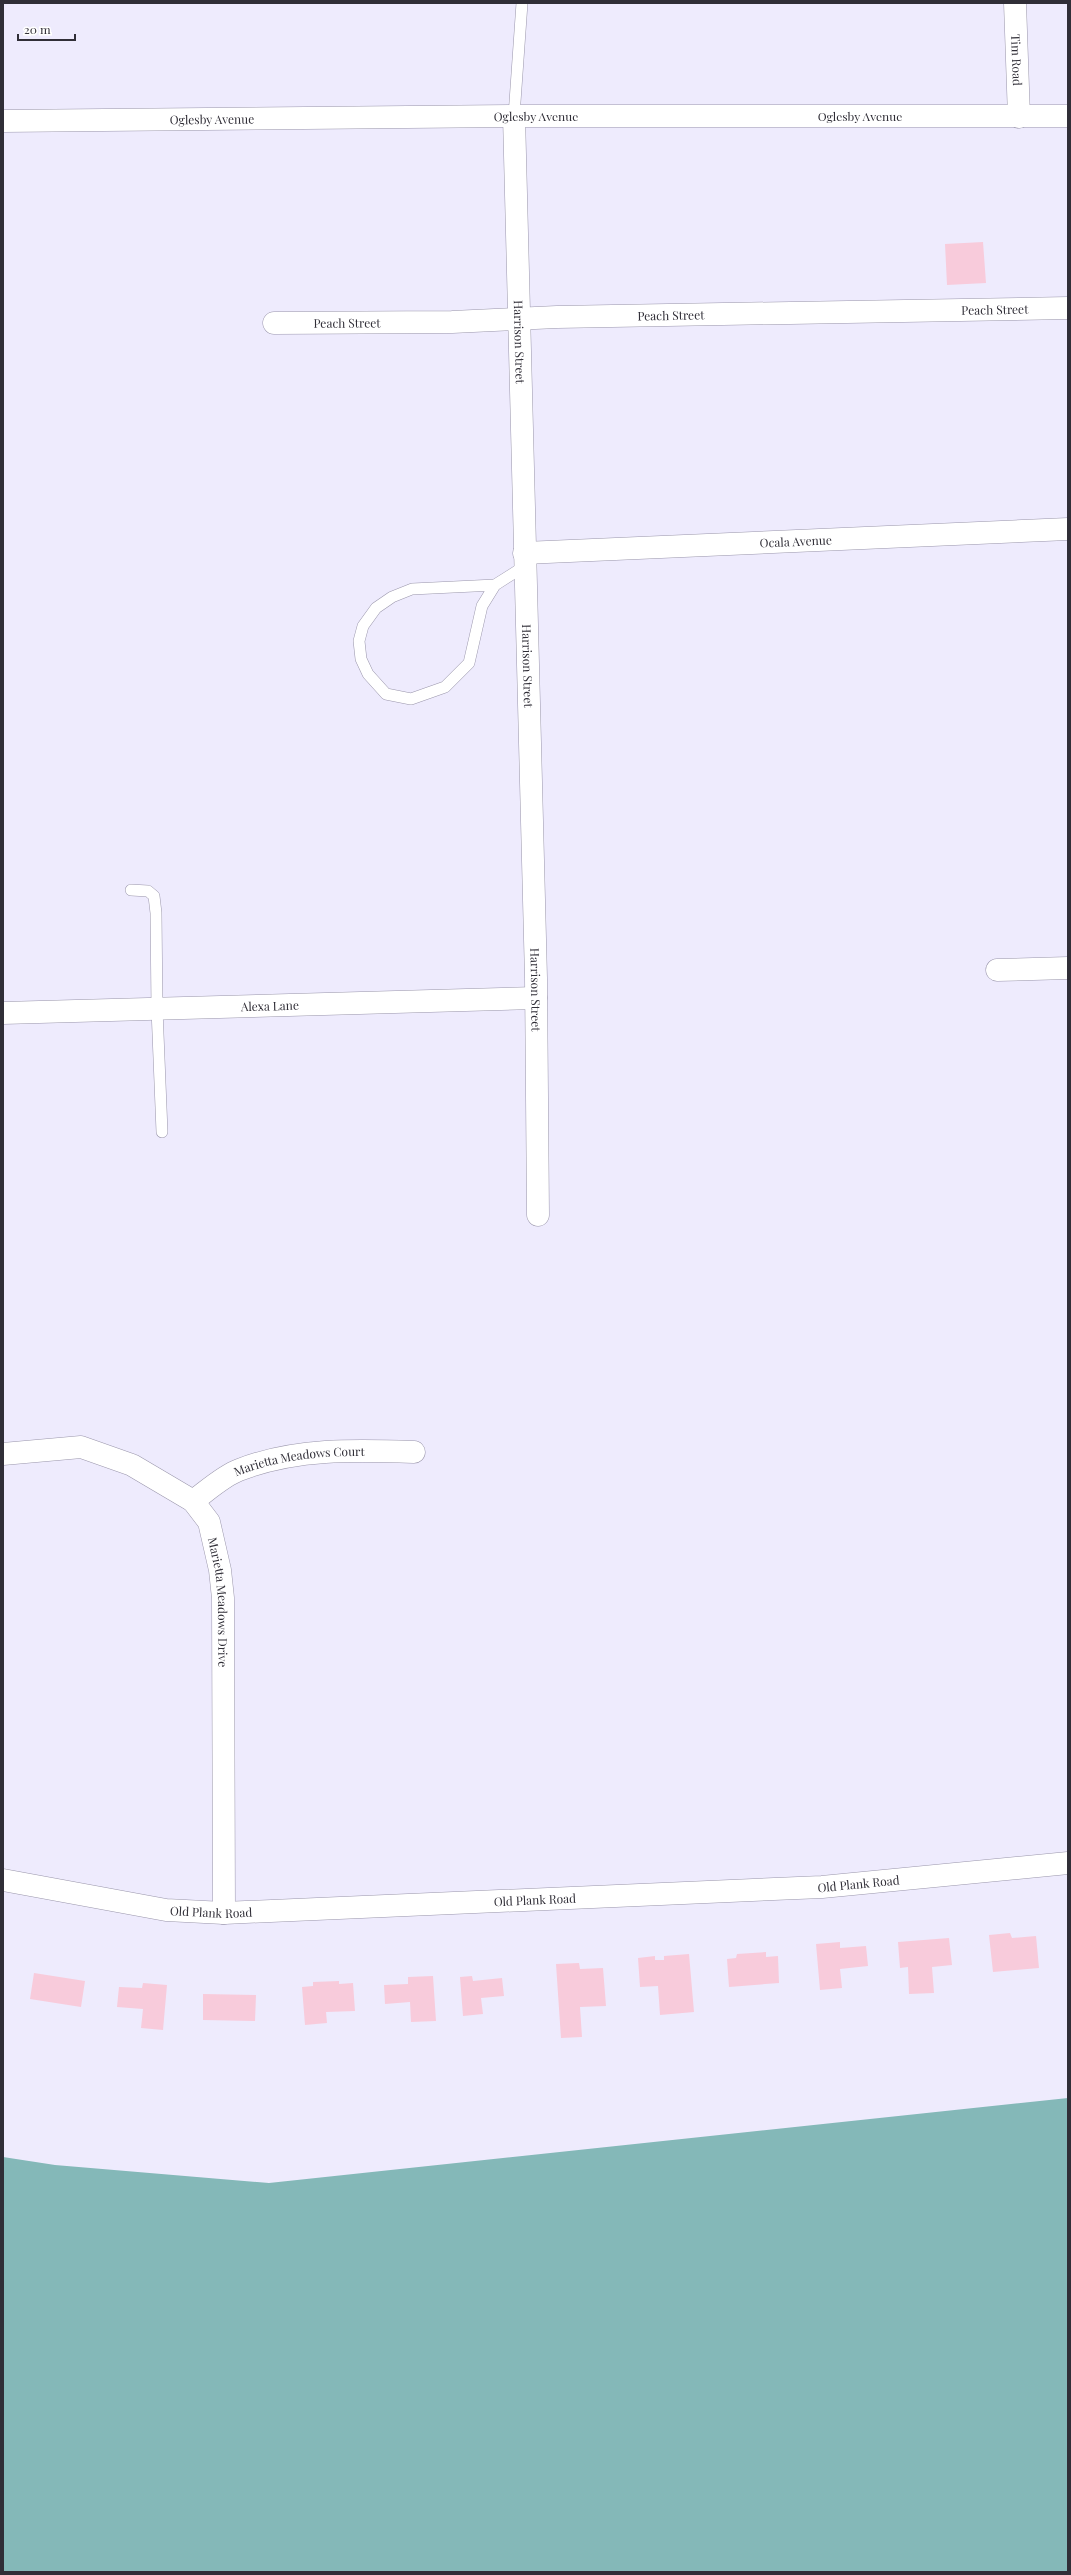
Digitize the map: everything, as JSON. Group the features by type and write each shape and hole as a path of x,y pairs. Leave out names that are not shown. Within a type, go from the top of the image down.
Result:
{"street":[{"name":"Tim Road","path":"1015,3 1019,117"},
{"name":"Oglesby Avenue","path":"3,121 514,116 1068,116"},
{"name":"Harrison Street","path":"514,116 536,998 538,1215"},
{"name":"Peach Street","path":"274,323 518,320 1068,308"},
{"name":"Ocala Avenue","path":"525,559 1068,529"},
{"path":"997,970 1068,968"},
{"name":"Alexa Lane","path":"3,1013 536,998"},
{"name":"Marietta Meadows Drive","path":"3,1454 81,1447 132,1465 193,1501 209,1522 220,1570 222,1598 224,1913"},
{"name":"Marietta Meadows Court","path":"193,1501 238,1470 300,1454 344,1450 414,1452"},
{"name":"Old Plank Road","path":"3,1880 166,1910 224,1913 822,1888 1068,1863"}],"lane":[{"path":"514,116 522,3"},
{"path":"495,585 412,589 392,597 376,608 364,626 359,641 361,659 368,674 386,694 411,699 445,687 469,663 482,606 495,585 525,559"},
{"path":"131,890 148,891 154,896 156,913 157,1009 162,1132"}],"shaded area":[{"path":"1068,2098 1068,2572 3,2572 3,2157 55,2165 269,2183"}],"building":[{"path":"983,242 986,283 947,285 945,244"},
{"path":"1010,1933 1012,1938 1036,1936 1039,1968 993,1972 989,1935"},
{"path":"949,1938 952,1965 932,1967 934,1993 909,1994 908,1967 900,1968 898,1942"},
{"path":"840,1942 840,1948 866,1946 868,1966 840,1969 842,1988 820,1990 816,1944"},
{"path":"766,1952 766,1957 778,1956 779,1983 729,1987 727,1959 736,1958 737,1954"},
{"path":"689,1954 694,2012 660,2015 658,1986 640,1987 638,1958 655,1956 655,1960 664,1960 664,1956"},
{"path":"579,1963 580,1969 603,1968 606,2006 580,2007 582,2037 561,2038 556,1964"},
{"path":"34,1973 85,1981 81,2007 30,1999"},
{"path":"433,1976 436,2021 411,2022 410,2002 385,2004 384,1985 408,1984 408,1977"},
{"path":"472,1976 473,1981 502,1978 504,1996 481,1998 483,2014 463,2016 460,1977"},
{"path":"339,1981 339,1984 353,1983 355,2011 326,2012 327,2023 305,2025 302,1987 313,1986 313,1982"},
{"path":"143,1983 167,1985 163,2030 141,2028 143,2009 117,2007 119,1987 142,1988"},
{"path":"203,1994 256,1995 255,2021 203,2020"}]}
